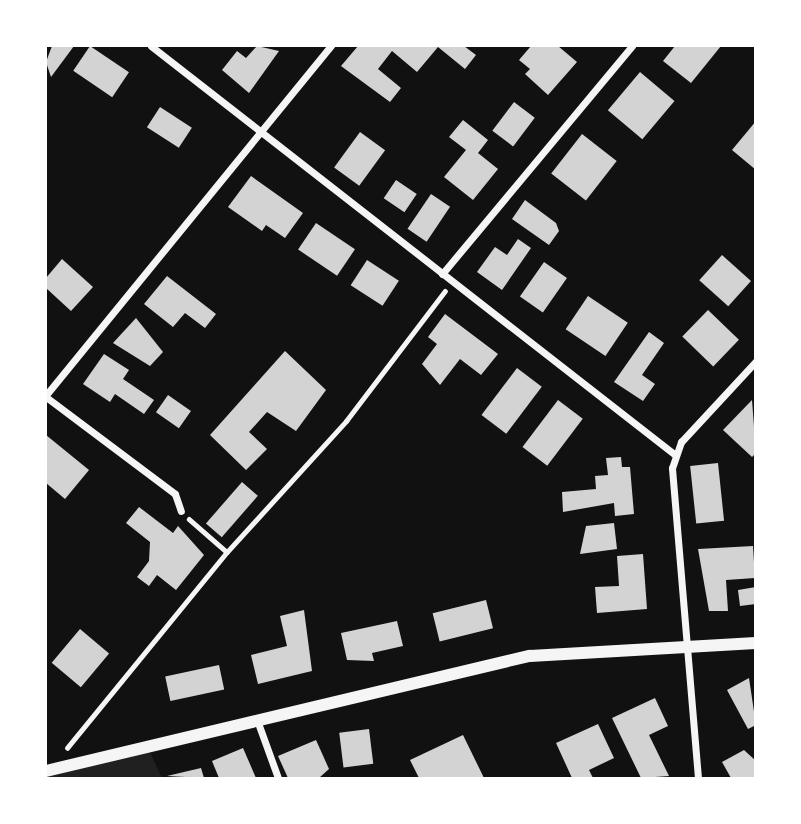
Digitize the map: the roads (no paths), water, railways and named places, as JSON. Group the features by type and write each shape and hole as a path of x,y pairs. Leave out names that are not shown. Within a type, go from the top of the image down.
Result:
{"street":[{"path":"151,46 674,454"},
{"path":"181,511 175,494 46,396 259,131 331,46"},
{"path":"442,274 632,46"},
{"path":"698,779 674,454 755,361"},
{"path":"48,771 530,656 686,643 755,643"},
{"path":"257,719 278,779"}]}
